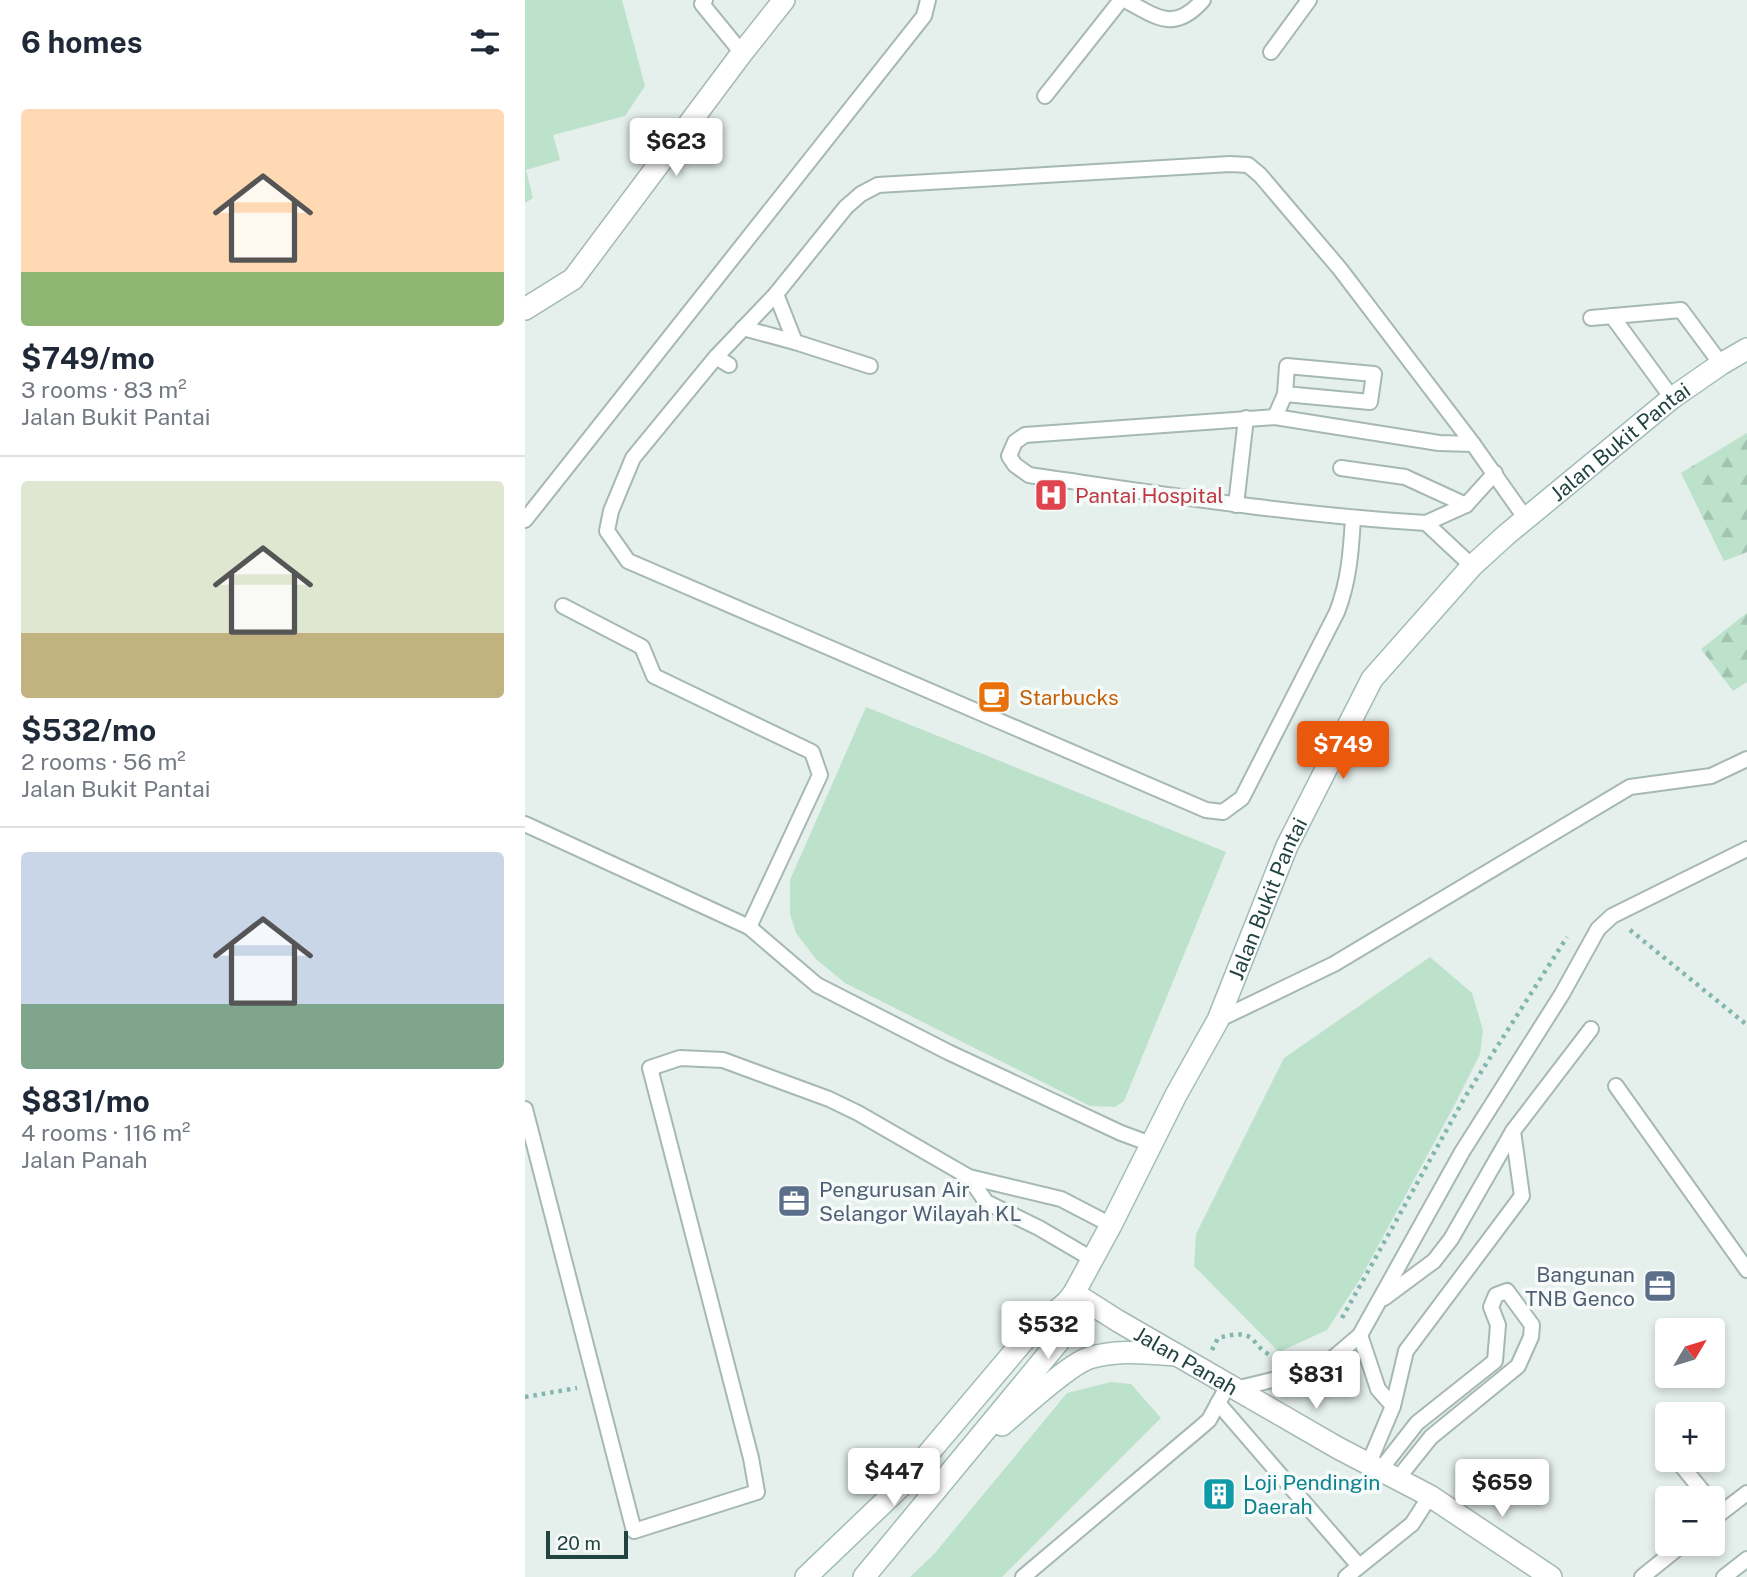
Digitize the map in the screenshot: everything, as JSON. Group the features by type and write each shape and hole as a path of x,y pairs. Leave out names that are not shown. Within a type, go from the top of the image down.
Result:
{"street":[{"path":"525,309 573,279 742,52 784,0"},
{"name":"Jalan Bukit Pantai","path":"864,1577 1059,1341 1071,1297 1111,1225 1176,1094 1218,1020 1287,845 1372,679 1472,566 1672,398 1747,349"},
{"name":"Jalan Bukit Pantai","path":"806,1577 900,1488 1031,1332 1071,1297"},
{"name":"Jalan Panah","path":"1071,1297 1201,1369 1227,1392 1430,1496 1551,1577"},
{"path":"956,1466 1035,1397 1087,1359 1133,1352 1177,1355"}],"lane":[{"path":"705,0 702,4 742,52"},
{"path":"525,520 924,16 927,0"},
{"path":"1045,96 1123,0 1161,19 1171,20 1191,14 1203,0"},
{"path":"1271,52 1309,0"},
{"path":"1353,519 1350,568 1337,612 1242,798 1223,812 1206,810 628,561 607,531 611,511 633,458 722,361 743,328 776,294 846,207 862,194 878,185 1230,164 1248,165 1260,175 1340,269 1495,473 1526,519"},
{"path":"776,294 795,342"},
{"path":"1591,318 1681,310 1721,364"},
{"path":"1612,316 1672,398"},
{"path":"743,328 870,366"},
{"path":"1275,417 1285,394 1287,366 1374,374 1370,402 1285,394"},
{"path":"1473,444 1439,443 1275,417 1025,435 1015,442 1009,456 1029,475 1236,505 1353,519 1426,523 1466,506 1495,473"},
{"path":"1236,505 1247,418"},
{"path":"1342,468 1405,477 1466,506"},
{"path":"1426,523 1472,566"},
{"path":"563,606 642,647 654,676 812,752 820,775 749,927"},
{"path":"1218,1020 1334,964 1630,787 1711,776 1747,758"},
{"path":"525,824 749,927 817,985 948,1052 1121,1133 1151,1144"},
{"path":"1023,1577 1209,1420 1227,1392 1326,1364 1360,1335 1462,1152 1562,994 1598,929 1612,916 1747,849"},
{"path":"1378,1304 1434,1261 1451,1239 1513,1131 1591,1029"},
{"path":"525,1109 633,1531 757,1492 751,1458 650,1068 680,1058 723,1060 829,1099 969,1177 1061,1199 1111,1225"},
{"path":"1616,1086 1747,1270"},
{"path":"1383,1470 1392,1406 1406,1351 1522,1196 1513,1131"},
{"path":"969,1177 986,1202 1039,1228 1092,1259"},
{"path":"1507,1291 1532,1325 1531,1337 1518,1366 1431,1437 1383,1470 1417,1423 1495,1361 1498,1325 1491,1307 1496,1295 1507,1291"},
{"path":"1360,1335 1378,1390 1392,1406"},
{"path":"1227,1392 1359,1566"},
{"path":"1687,1472 1698,1486"},
{"path":"1725,1506 1747,1493"},
{"path":"1346,1577 1412,1524 1430,1496"},
{"path":"1642,1577 1668,1556"},
{"path":"1724,1577 1747,1559"}],"path":[{"path":"1612,916 1747,1025"},
{"path":"1337,1328 1465,1097 1573,928"},
{"path":"1201,1369 1218,1338 1238,1332 1251,1337 1272,1356 1284,1360"},
{"path":"525,1397 561,1392"}],"green space":[{"path":"525,0 622,0 645,86 625,116 553,135 560,160 526,170 533,198 525,203"},
{"path":"1747,433 1747,552 1724,561 1681,473"},
{"path":"1747,613 1747,682 1733,691 1701,649"},
{"path":"866,707 1226,852 1124,1101 1115,1107 1090,1106 845,983 816,959 796,933 790,914 790,880"},
{"path":"1430,957 1472,993 1483,1030 1480,1054 1360,1279 1327,1330 1279,1352 1194,1266 1196,1234 1284,1058"},
{"path":"1111,1382 1131,1384 1161,1418 1002,1577 910,1577 935,1553 1067,1393"}],"place":[{"name":"Pantai Hospital","path":"1051,495"},
{"name":"Starbucks","path":"994,697"},
{"name":"Pengurusan Air Selangor Wilayah KL","path":"794,1201"},
{"name":"Bangunan TNB Genco","path":"1660,1286"},
{"name":"Loji Pendingin Daerah","path":"1219,1494"}]}
